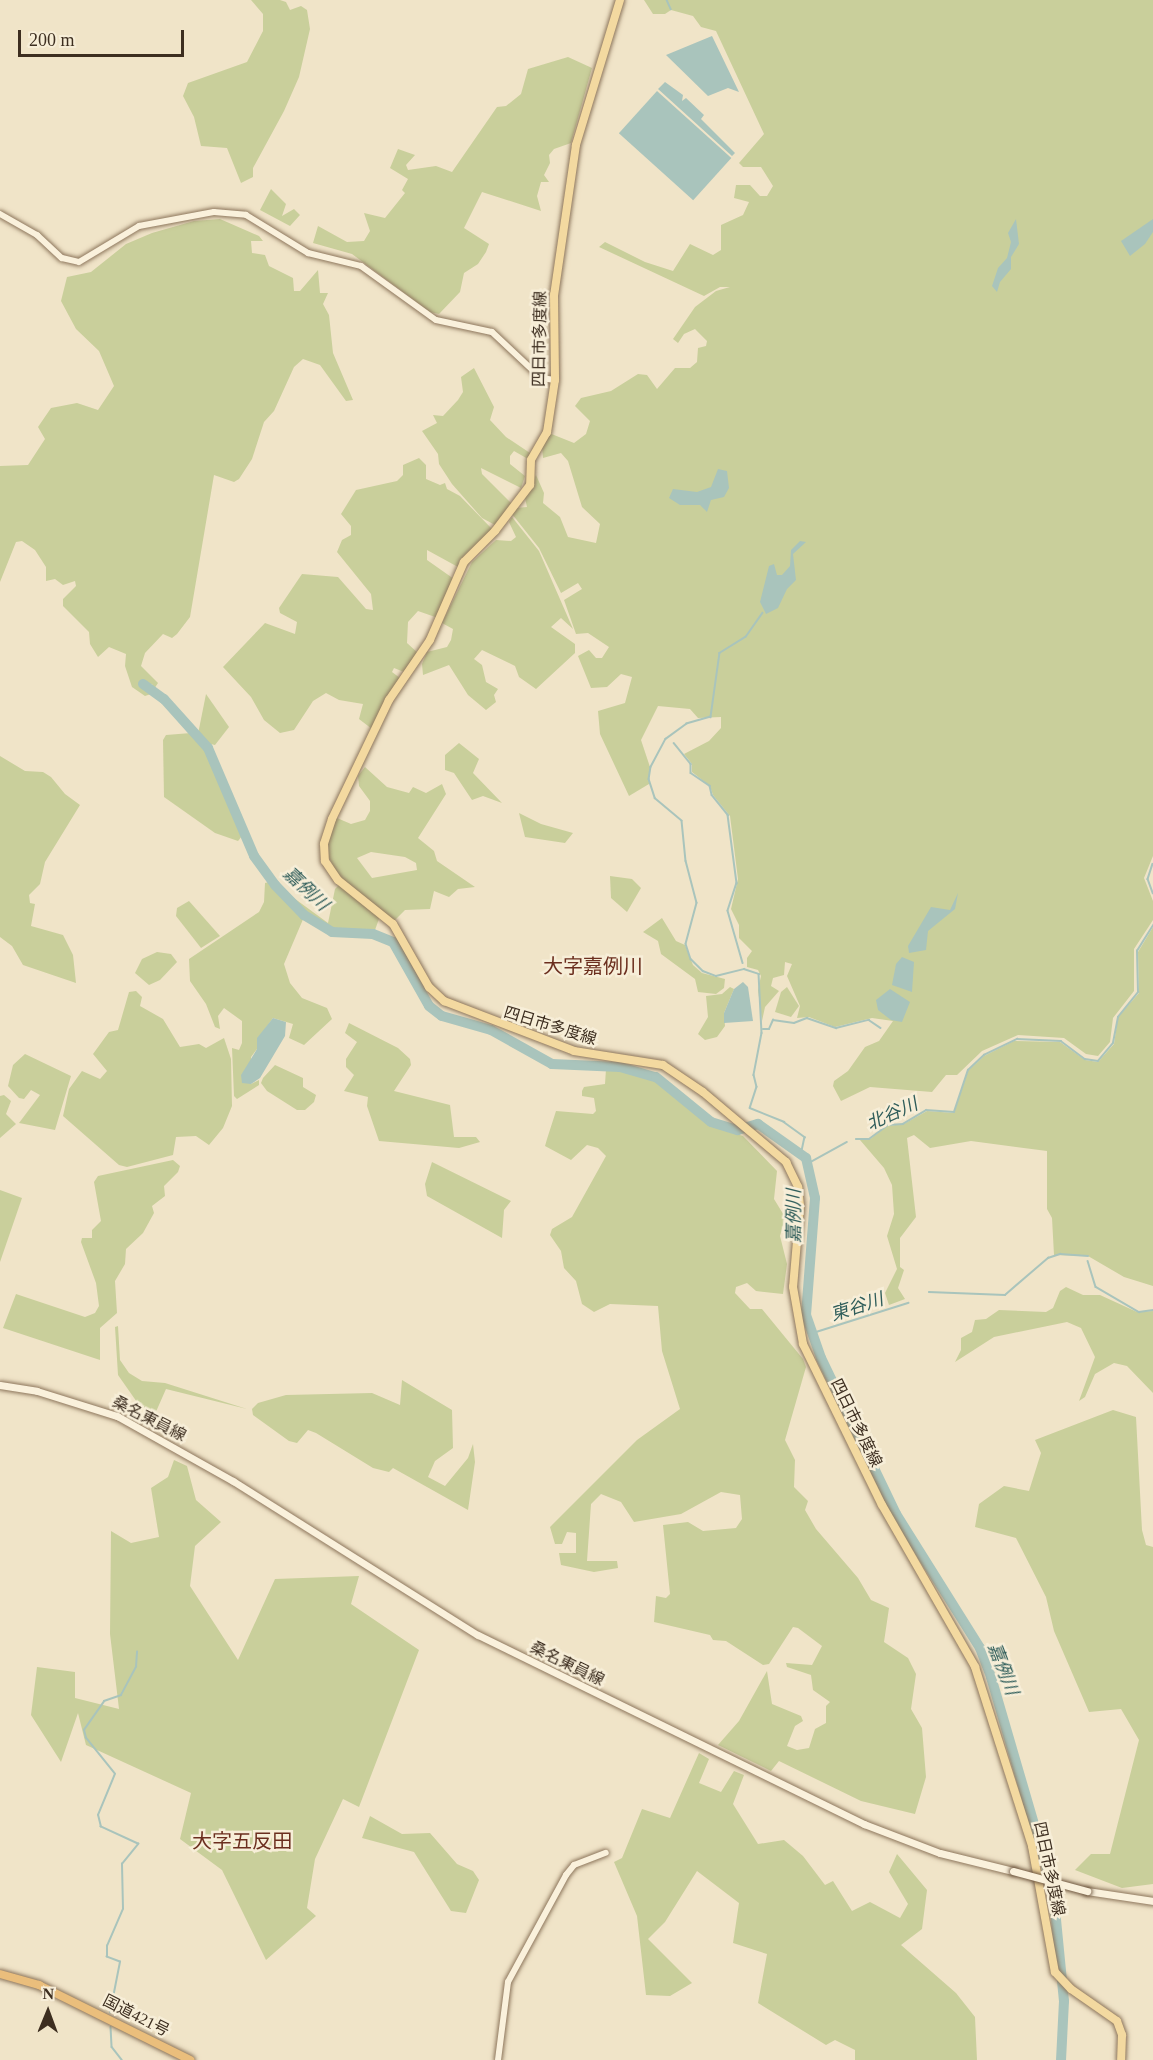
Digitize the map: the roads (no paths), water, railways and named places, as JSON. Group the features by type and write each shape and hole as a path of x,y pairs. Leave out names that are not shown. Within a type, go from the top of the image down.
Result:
{"highway":[{"name":"国道421号","path":"0,1974 39,1985 190,2060"}],"main road":[{"name":"四日市多度線","path":"620,0 576,145 554,295 555,380 547,432 531,460 528,489 464,562 430,640 389,700 337,809 325,838 325,861 338,880 393,924 429,987 444,1001 574,1051 663,1065 740,1121 786,1162 798,1187 801,1220 793,1287 803,1344 882,1505 975,1667 1032,1846 1056,1974 1071,1989 1117,2021 1122,2035 1121,2060"},
{"name":"桑名東員線","path":"0,1385 46,1393 117,1416 223,1475 477,1635 881,1832 940,1853 1087,1891 1153,1901"}],"street":[{"path":"0,214 37,235 62,258 79,262 139,226 214,212 246,215 308,253 361,266 436,320 492,332 541,378 555,380"},
{"path":"498,2060 508,1982 566,1875 574,1865 606,1853"}],"water":[{"path":"712,36 739,92 728,88 708,96 666,55"},
{"path":"665,82 683,95 682,101 686,98 704,115 701,119 735,153 732,156 658,89"},
{"path":"657,91 731,158 693,200 619,133"},
{"path":"1016,219 1019,244 1011,257 1011,269 1000,282 997,292 992,286 998,268 1007,258 1011,242 1008,233"},
{"path":"1153,219 1153,232 1145,244 1130,256 1121,241"},
{"path":"718,469 727,471 729,488 724,497 711,500 707,512 700,505 680,505 669,498 673,489 697,492 711,487"},
{"path":"800,541 806,542 793,554 796,580 787,589 778,608 766,614 760,602 769,566 774,564 777,575 782,575 790,566 791,550"},
{"path":"958,893 955,909 928,931 926,950 909,953 908,946 931,907 950,910"},
{"path":"902,957 914,962 912,992 892,985 896,964"},
{"path":"743,982 748,987 753,1021 724,1023 724,1013 734,989"},
{"path":"890,989 910,1002 902,1022 891,1020 878,1010 876,1000"},
{"path":"273,1018 286,1022 285,1036 260,1078 251,1084 242,1083 241,1075 257,1049 257,1038"}],"waterway":[{"path":"667,0 671,9"},
{"path":"763,613 746,637 720,653 711,717 687,724 666,739 651,767 649,779 655,798 682,821 686,861 697,903 686,944 691,959 703,971 716,976 744,969 759,974 762,1033 754,1075 757,1087 750,1108 784,1122 805,1137 802,1151"},
{"name":"嘉例川","path":"143,684 164,699 208,748 254,856 275,885 304,915 332,932 373,934 393,942 429,1006 442,1016 491,1030 552,1064 620,1067 656,1077 711,1122 738,1130 758,1124 806,1158 815,1198 806,1315 821,1358 896,1514 980,1648 991,1677 1053,1889 1064,2001 1061,2060"},
{"path":"674,743 691,764 691,773 710,786 712,795 728,815 737,883 728,911 743,963"},
{"name":"北谷川","path":"1153,864 1148,879 1153,893"},
{"name":"北谷川","path":"856,1139 869,1139 888,1125 903,1124 926,1110 954,1112 968,1070 984,1055 1017,1039 1061,1041 1085,1059 1098,1061 1113,1043 1118,1017 1138,992 1137,951 1153,925"},
{"path":"763,1029 769,1029 773,1020 794,1023 807,1018 836,1028 869,1020 881,1028"},
{"name":"北谷川","path":"809,1163 847,1142"},
{"name":"東谷川","path":"929,1292 1005,1295 1048,1258 1060,1254 1088,1256"},
{"name":"東谷川","path":"1088,1261 1096,1287 1139,1312 1153,1310"},
{"name":"東谷川","path":"813,1333 908,1303"},
{"path":"110,2013 120,1962 107,1957 107,1946 123,1909 122,1864 138,1844 101,1827 98,1815 115,1774 86,1738 84,1730 104,1701 121,1695 136,1667 137,1652"},
{"path":"111,2027 112,2047 122,2060"}],"district":[{"name":"大字嘉例川","path":"593,966"},
{"name":"大字五反田","path":"242,1841"}]}
